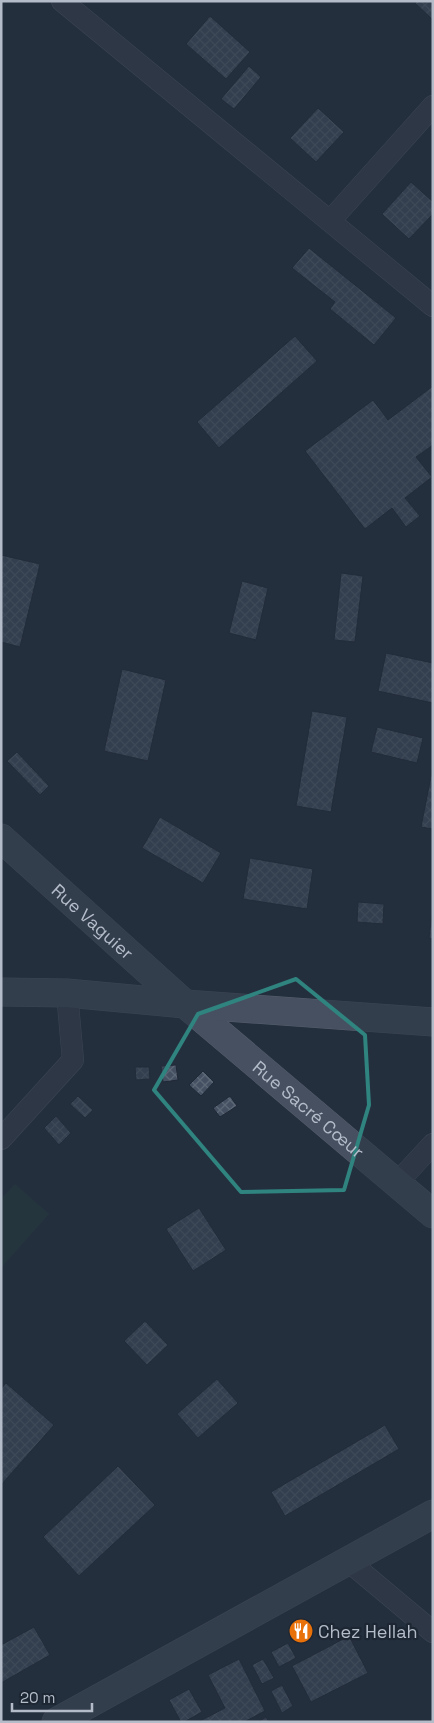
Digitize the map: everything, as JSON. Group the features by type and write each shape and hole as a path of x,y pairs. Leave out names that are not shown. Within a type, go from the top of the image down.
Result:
{"street":[{"path":"62,1 433,306"},
{"path":"330,222 433,106"},
{"name":"Rue Vaguier","path":"1,838 185,1004"},
{"path":"1,992 67,993 185,1004 433,1022"},
{"path":"1,1139 73,1060 67,993"},
{"name":"Rue Sacré Cœur","path":"185,1004 433,1214"},
{"path":"396,1184 433,1144"},
{"path":"56,1722 433,1514"},
{"path":"348,1560 433,1632"}],"highlighted area":[{"path":"296,979 365,1035 369,1105 344,1190 241,1192 154,1090 198,1014"}],"green space":[{"path":"15,1184 49,1214 1,1268 1,1199"}],"building":[{"path":"416,1 433,1 433,20 415,3"},
{"path":"210,16 250,52 226,79 186,44"},
{"path":"249,66 261,77 234,109 221,99"},
{"path":"318,108 344,132 316,162 290,138"},
{"path":"411,182 433,202 433,214 409,239 382,214"},
{"path":"309,248 396,318 374,345 330,309 335,302 292,268"},
{"path":"295,336 317,361 219,448 197,422"},
{"path":"433,386 433,445 416,457 432,477 405,498 420,516 406,527 392,508 365,529 305,451 373,400 388,420"},
{"path":"1,555 40,564 20,647 1,642"},
{"path":"341,573 363,576 355,642 334,640"},
{"path":"242,581 268,588 256,640 229,633"},
{"path":"386,653 433,663 433,703 378,691"},
{"path":"122,669 166,680 148,761 104,751"},
{"path":"312,711 347,717 331,812 296,806"},
{"path":"377,727 423,738 417,763 371,752"},
{"path":"17,752 49,786 40,795 7,761"},
{"path":"433,766 433,829 421,827"},
{"path":"160,817 221,853 203,883 142,848"},
{"path":"250,858 313,869 307,909 243,899"},
{"path":"358,902 384,904 383,924 357,922"},
{"path":"433,914 433,939 429,938"},
{"path":"176,1065 178,1080 163,1082 161,1066"},
{"path":"135,1067 149,1067 150,1079 136,1080"},
{"path":"203,1071 214,1082 201,1096 189,1085"},
{"path":"78,1096 93,1110 85,1118 70,1104"},
{"path":"230,1096 237,1106 220,1117 213,1108"},
{"path":"56,1116 71,1133 59,1145 44,1128"},
{"path":"199,1208 226,1250 193,1271 166,1229"},
{"path":"145,1321 168,1345 147,1365 124,1341"},
{"path":"217,1379 238,1403 198,1438 177,1414"},
{"path":"6,1383 54,1425 1,1485 1,1389"},
{"path":"385,1425 399,1449 285,1516 271,1492"},
{"path":"118,1466 155,1505 79,1576 43,1537"},
{"path":"34,1627 50,1655 1,1683 1,1645"},
{"path":"349,1636 368,1673 311,1702 292,1666"},
{"path":"288,1643 296,1658 279,1667 271,1652"},
{"path":"239,1659 265,1711 244,1722 198,1722 225,1708 208,1675"},
{"path":"263,1659 274,1678 262,1684 252,1665"},
{"path":"282,1685 293,1706 282,1713 271,1691"},
{"path":"189,1689 202,1712 181,1722 169,1700"},
{"path":"266,1717 269,1722 258,1722"}],"place":[{"name":"Chez Hellah","path":"301,1631"}]}
